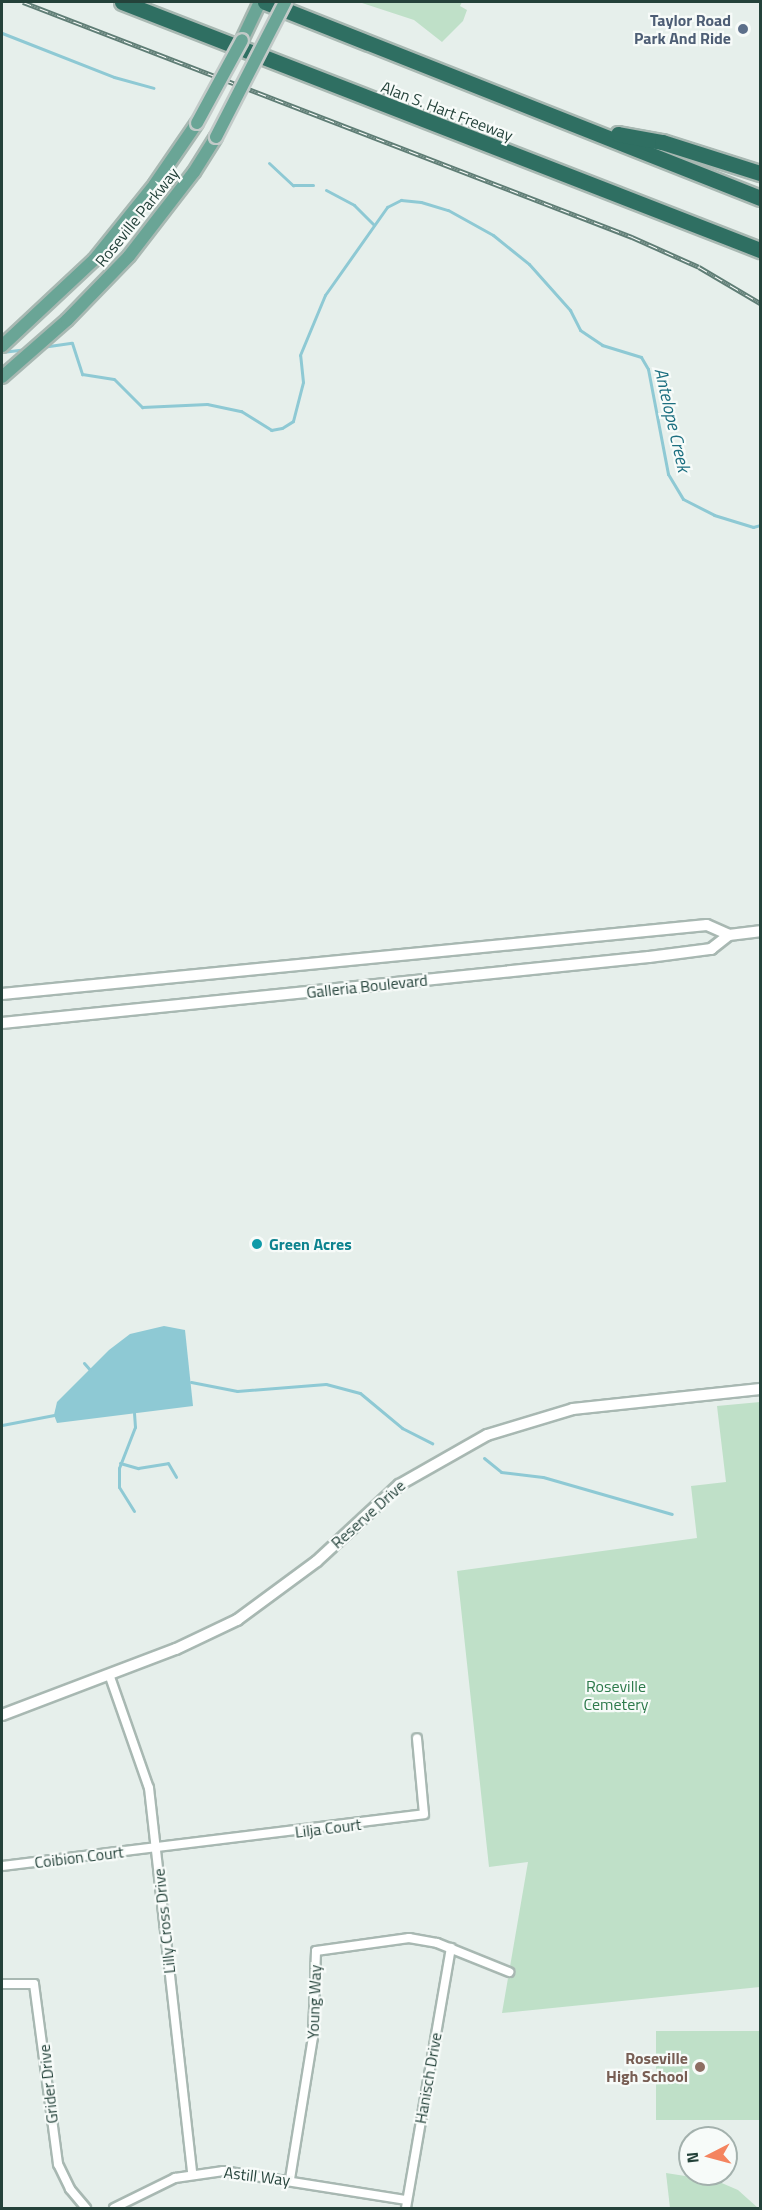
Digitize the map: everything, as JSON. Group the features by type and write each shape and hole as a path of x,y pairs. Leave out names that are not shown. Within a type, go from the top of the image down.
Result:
{"highway":[{"name":"Alan S. Hart Freeway","path":"122,2 711,233 760,250"},
{"path":"265,2 760,198"},
{"path":"586,128 662,142 760,173"},
{"path":"711,233 760,262"}],"main road":[{"name":"Roseville Parkway","path":"2,346 82,272 138,206 197,123 260,2"},
{"name":"Roseville Parkway","path":"2,377 107,280 155,225 216,137 264,49 285,2"},
{"name":"Galleria Boulevard","path":"2,994 707,925 729,935 760,932"},
{"name":"Galleria Boulevard","path":"2,1023 649,957 711,949 729,935"},
{"name":"Reserve Drive","path":"2,1715 199,1640 252,1610 316,1561 399,1485 471,1442 527,1420 573,1409 760,1389"}],"street":[{"name":"Lilly Cross Drive","path":"109,1674 146,1772 192,2174"},
{"name":"Lilja Court","path":"156,1848 424,1814 417,1738"},
{"name":"Coibion Court","path":"2,1866 156,1848"},
{"name":"Young Way","path":"290,2179 313,2037 316,1951 409,1938 451,1948 509,1972"},
{"name":"Hanisch Drive","path":"406,2204 451,1948"},
{"name":"Grider Drive","path":"2,1984 34,1984 58,2164 70,2190 86,2208"},
{"name":"Astill Way","path":"114,2208 159,2184 192,2174 237,2171 290,2179 406,2204"}],"green space":[{"path":"359,2 462,2 460,6 467,10 463,21 442,42 414,20"},
{"name":"Roseville Cemetery","path":"760,1402 760,1987 502,2013 528,1862 489,1867 457,1571 697,1538 691,1486 726,1482 717,1406"},
{"path":"656,2031 760,2031 760,2120 656,2120"},
{"path":"666,2173 678,2175 678,2186 729,2186 738,2190 758,2208 670,2208"}],"water":[{"path":"164,1326 185,1330 193,1406 57,1423 54,1415 57,1402 109,1350 130,1334"}],"waterway":[{"path":"2,33 114,77 154,88"},
{"path":"269,163 293,185 313,185"},
{"path":"326,190 354,205 374,225"},
{"name":"Antelope Creek","path":"42,347 72,343 82,374 114,379 142,407 207,404 241,411 271,430 282,428 293,421 303,382 300,355 325,295 387,207 401,200 421,202 448,210 493,235 529,264 570,310 580,330 602,345 641,357 648,369 668,474 683,499 714,515 753,527 760,525"},
{"name":"Antelope Creek","path":"2,352 27,349"},
{"path":"84,1363 90,1370"},
{"path":"191,1382 237,1391 326,1384 360,1393 402,1428 432,1443"},
{"path":"134,1413 135,1427 119,1468 119,1487 134,1511"},
{"path":"2,1425 54,1415"},
{"path":"484,1458 501,1472 543,1477 672,1514"},
{"path":"120,1463 138,1468 168,1463 176,1477"}],"railway":[{"path":"23,2 632,237 699,267 760,303"}],"place":[{"name":"Taylor Road Park And Ride","path":"743,29"},
{"name":"Green Acres","path":"257,1244"},
{"name":"Roseville High School","path":"700,2067"}]}
